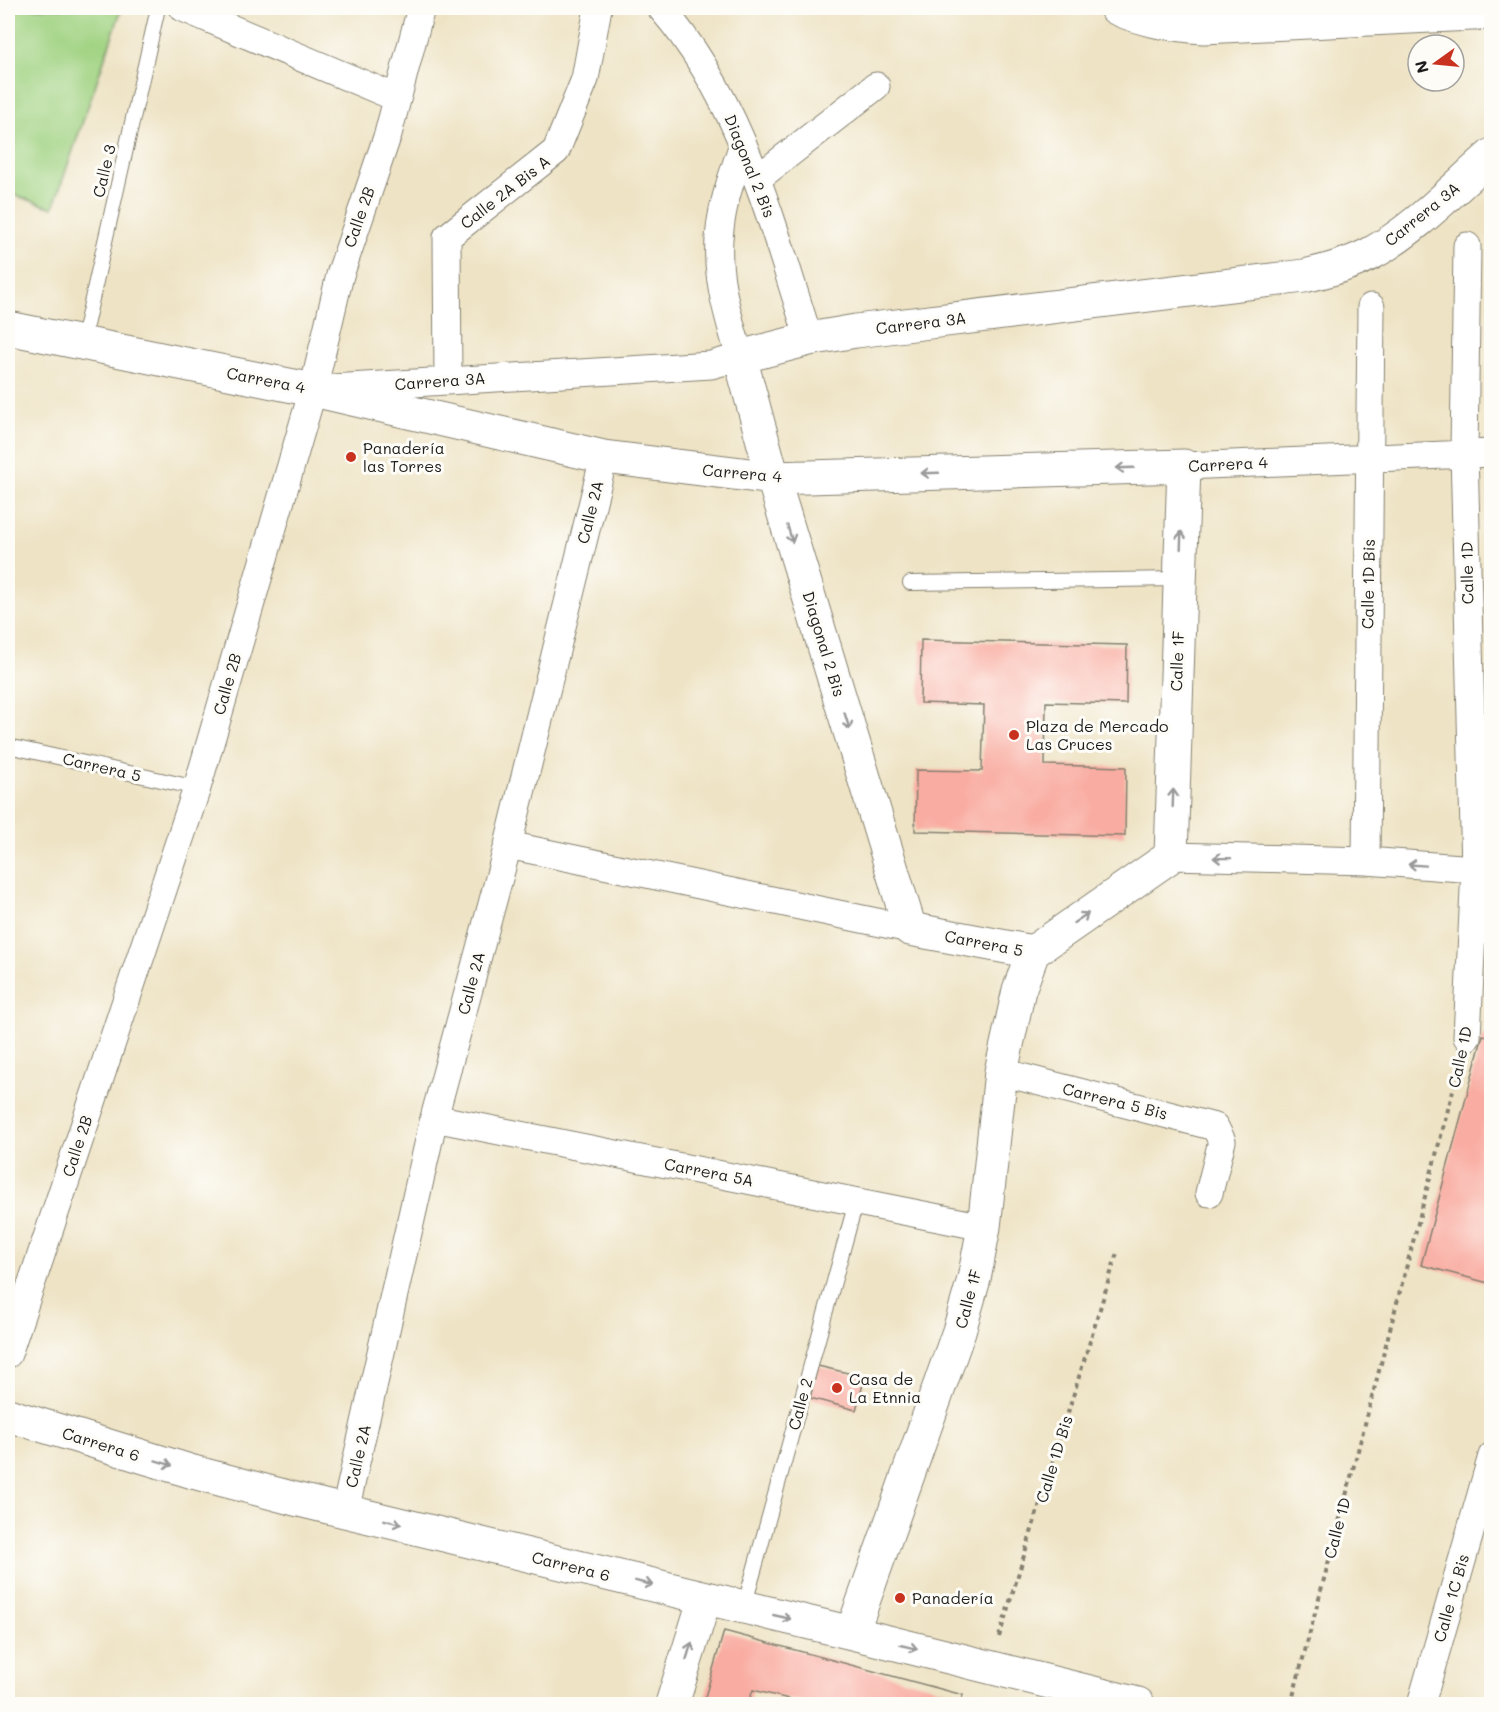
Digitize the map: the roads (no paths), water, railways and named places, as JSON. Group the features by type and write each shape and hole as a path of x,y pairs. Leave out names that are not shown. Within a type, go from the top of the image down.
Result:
{"street":[{"path":"183,8 397,98"},
{"name":"Calle 2B","path":"8,1354 196,788 313,390 340,275 388,134 421,8"},
{"name":"Calle 2A Bis A","path":"448,381 447,237 556,151 585,79 598,8"},
{"name":"Diagonal 2 Bis","path":"661,8 674,23 709,78 743,144 758,178 808,339"},
{"path":"1116,8 1153,21 1178,26 1246,25 1382,13 1491,13"},
{"path":"758,178 876,86"},
{"path":"740,357 723,297 719,229 730,181 743,144"},
{"name":"Carrera 3A","path":"313,390 711,365 808,339 1304,276 1335,269 1369,254 1395,238 1491,155"},
{"name":"Calle 1D","path":"1467,246 1464,453 1475,869 1467,1037"},
{"name":"Calle 1D Bis","path":"1366,861 1371,307"},
{"name":"Carrera 4","path":"8,328 313,390 604,457 773,478 1184,466 1491,453"},
{"name":"Diagonal 2 Bis","path":"740,357 773,478 910,929"},
{"name":"Calle 2A","path":"345,1511 434,1118 508,845 604,457"},
{"name":"Calle 1F","path":"1171,856 1184,466"},
{"name":"Carrera 5","path":"508,845 910,929 1033,952 1171,856"},
{"path":"1171,856 1366,861 1475,869"},
{"name":"Calle 1F","path":"852,1633 959,1331 974,1279 984,1227 1001,1072 1019,990 1033,952"},
{"name":"Carrera 5 Bis","path":"1001,1072 1215,1127 1222,1141 1209,1193"},
{"name":"Carrera 5A","path":"434,1118 984,1227"},
{"name":"Carrera 6","path":"8,1415 193,1472 345,1511 1138,1704"},
{"name":"Calle 1C Bis","path":"1421,1704 1491,1456"},
{"path":"672,1704 705,1598"}],"lane":[{"name":"Calle 3","path":"82,343 158,8"},
{"path":"910,583 1180,579"},
{"name":"Carrera 5","path":"8,746 196,788"},
{"name":"Calle 2","path":"744,1607 856,1202"}],"place":[{"name":"Panadería las Torres","path":"351,457"},
{"name":"Plaza de Mercado Las Cruces","path":"1014,735"},
{"name":"Casa de La Etnnia","path":"837,1388"},
{"name":"Panadería","path":"900,1598"}]}
